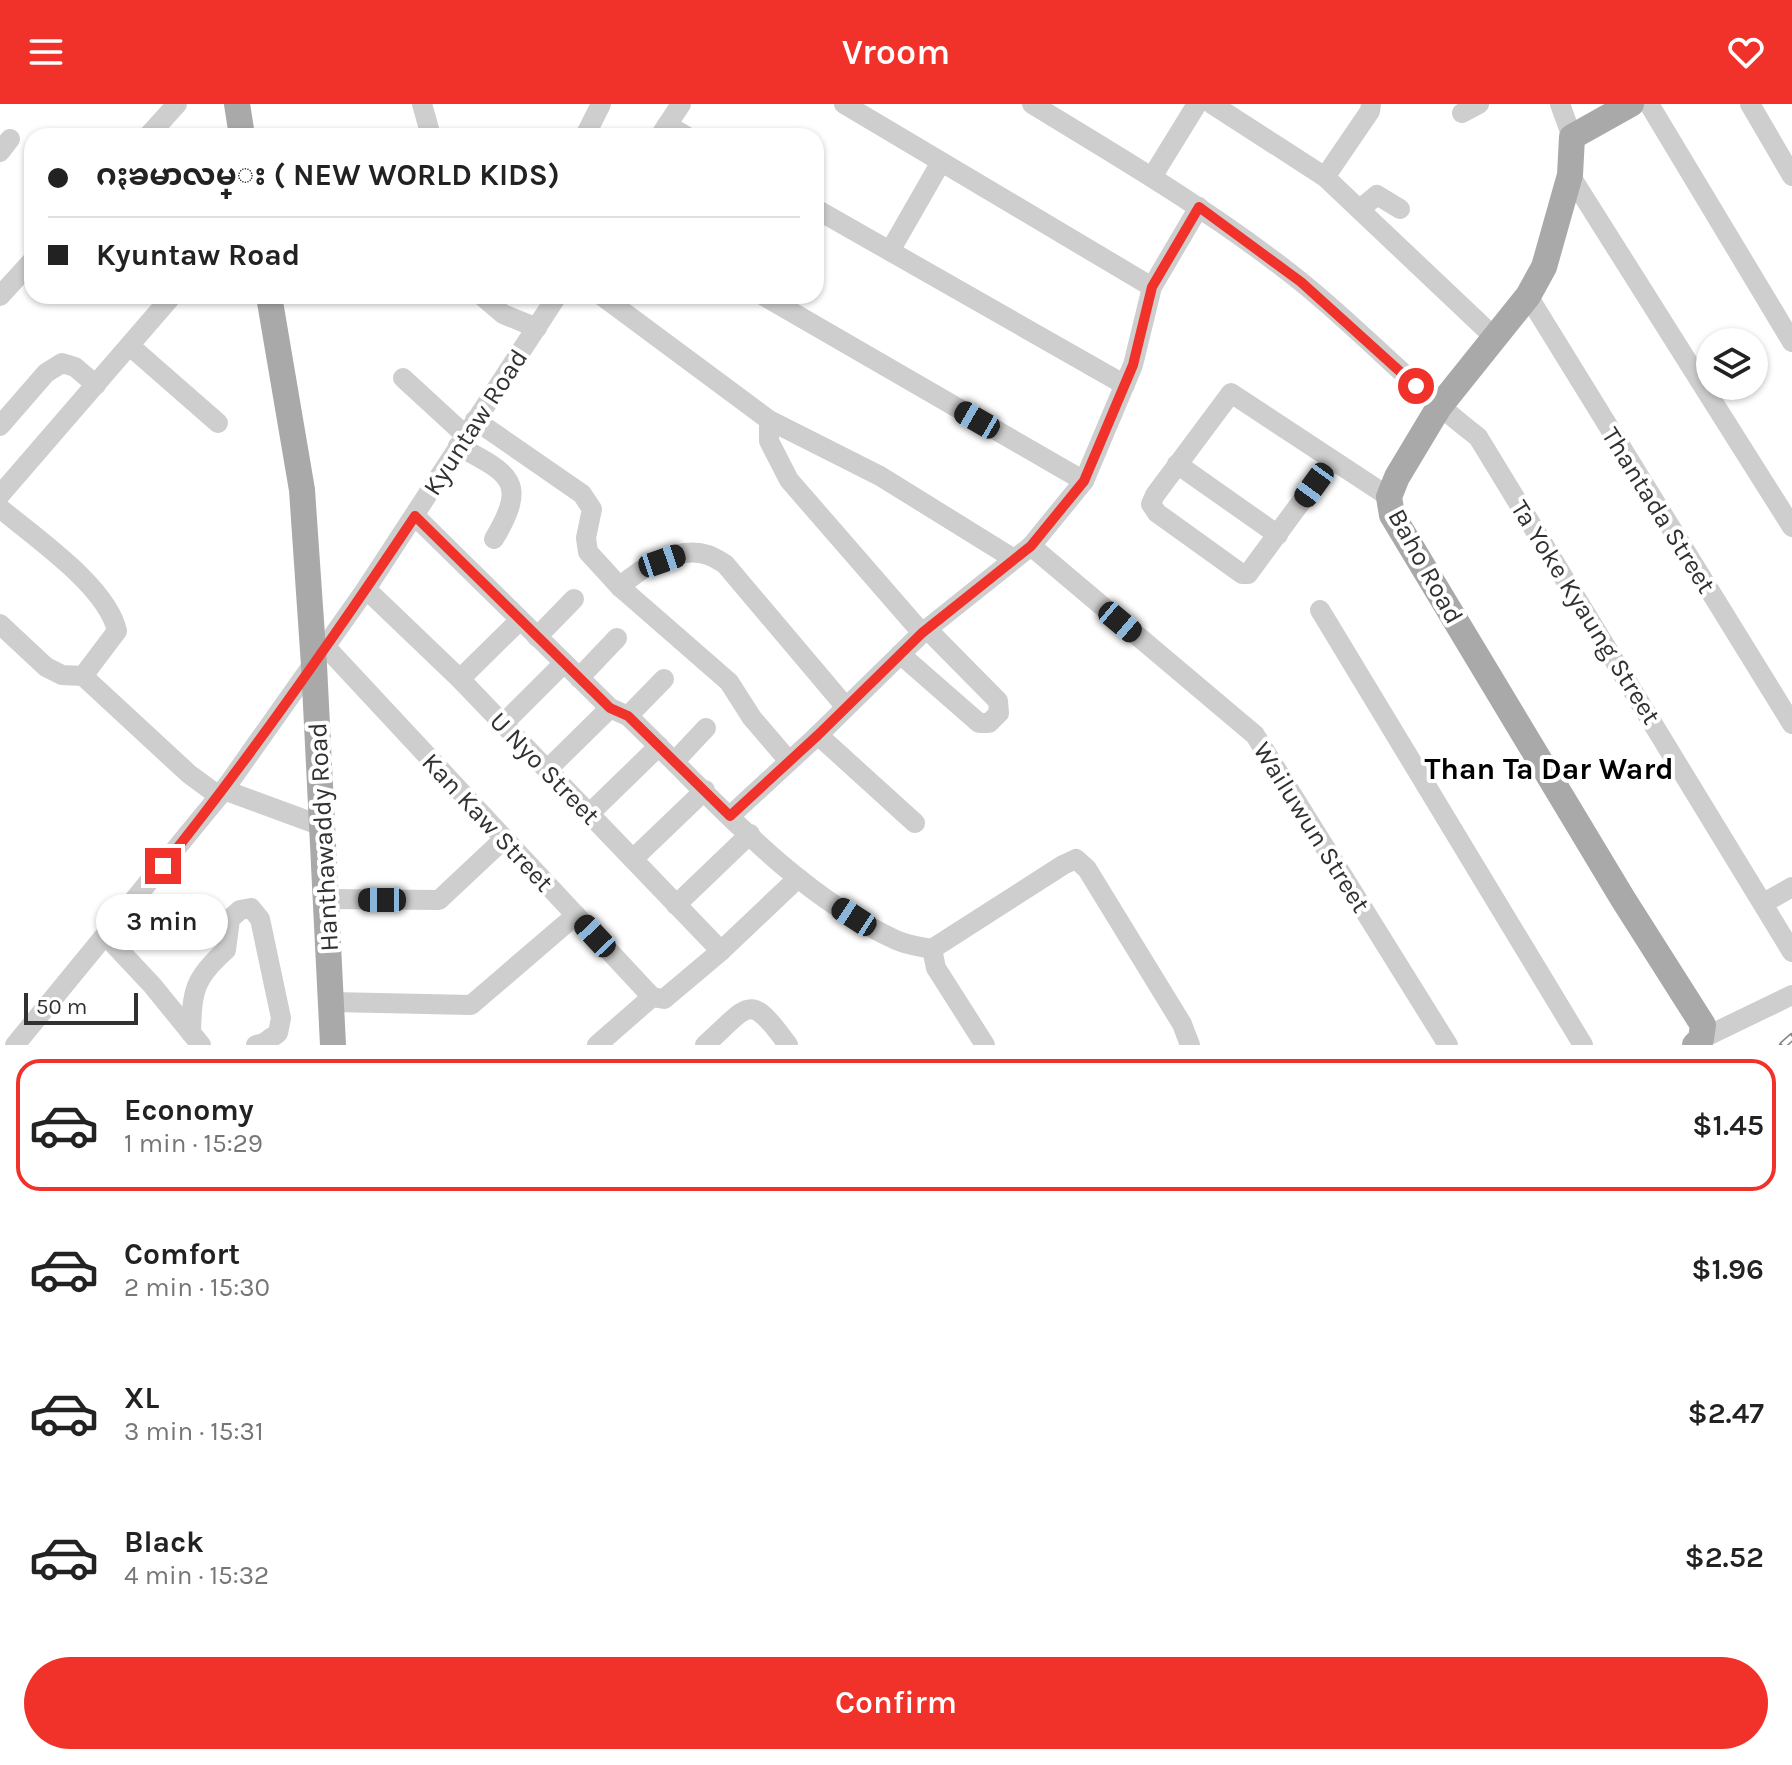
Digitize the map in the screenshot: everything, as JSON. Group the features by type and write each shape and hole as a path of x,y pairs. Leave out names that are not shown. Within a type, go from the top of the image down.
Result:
{"main road":[{"path":"237,104 241,128"},
{"path":"1572,137 1631,104"},
{"name":"Baho Road","path":"1572,137 1570,175 1544,267 1528,296 1439,407 1397,477 1389,497 1392,515 1400,529 1615,886 1703,1025 1698,1042"},
{"name":"Hanthawaddy Road","path":"270,304 302,490 319,655 322,826 333,1045"}],"street":[{"path":"155,128 177,104"},
{"path":"422,104 429,128"},
{"path":"589,128 601,104"},
{"path":"666,128 681,104"},
{"path":"844,104 1152,287"},
{"name":"Ta Yoke Kyaung Street","path":"1032,104 1199,207 1301,282 1439,407 1478,437 1792,952"},
{"path":"1152,177 1197,104"},
{"path":"1212,104 1325,177 1493,336"},
{"path":"1325,177 1370,111 1371,104"},
{"path":"1560,104 1572,137"},
{"path":"1649,104 1792,342"},
{"path":"1750,104 1792,176"},
{"path":"890,251 941,162"},
{"path":"1570,175 1792,527"},
{"path":"1360,209 1377,195 1400,209"},
{"path":"730,816 924,631 1022,553 1084,481 1133,365 1152,287 1199,207"},
{"path":"824,214 1125,385"},
{"path":"0,296 24,270"},
{"name":"Thantada Street","path":"1528,296 1792,724"},
{"path":"83,676 117,631 114,615 104,599 0,497 165,304"},
{"path":"491,304 503,314 537,328"},
{"name":"Kyuntaw Road","path":"25,1041 222,793 366,589 552,304"},
{"name":"Wailuwun Street","path":"613,304 769,420 1022,553 1255,735 1448,1045"},
{"path":"778,304 1084,481"},
{"path":"130,346 218,423"},
{"path":"0,426 46,373 62,363 75,367 96,385"},
{"path":"403,378 466,434 510,483 513,499 510,512 494,539"},
{"path":"1332,460 1248,574 1242,574 1157,513 1151,504 1231,393 1389,497"},
{"path":"769,420 769,441 789,480 924,631 998,701 999,713 989,723 979,723 900,654"},
{"path":"466,434 582,494 592,509 586,538 588,552 620,587 729,682 752,718 788,760"},
{"path":"1177,464 1278,535"},
{"path":"415,516 579,678 659,746 798,878 854,917 899,942 932,949 1076,859 1087,869 1182,1024 1184,1042"},
{"path":"620,587 635,573 662,561 696,552 709,555 725,564 845,706"},
{"name":"U Nyo Street","path":"366,589 460,679 721,951"},
{"path":"537,637 574,599"},
{"path":"1320,610 1583,1045"},
{"path":"460,679 520,620"},
{"path":"0,624 46,667 62,675 83,676 189,774 222,793 322,826"},
{"path":"579,678 617,638"},
{"name":"Kan Kaw Street","path":"319,655 504,839 652,997"},
{"path":"503,724 564,663"},
{"path":"547,770 664,679"},
{"path":"675,761 706,728"},
{"path":"818,735 915,823"},
{"path":"589,814 659,746"},
{"path":"633,859 705,790"},
{"path":"676,905 750,834"},
{"path":"325,899 439,900 504,839"},
{"path":"597,1045 652,997 664,999 721,951 798,878"},
{"path":"1764,903 1792,887"},
{"path":"196,1039 191,999 204,970 226,950 230,919 240,910 251,908 260,919 281,1018 278,1033 256,1045"},
{"path":"332,1002 471,1005 576,915"},
{"path":"106,936 196,1039"},
{"path":"932,949 936,968 985,1045"},
{"path":"1698,1042 1792,995"},
{"path":"705,1045 744,1010 755,1008 765,1014 788,1045"}],"railway":[{"path":"1783,1045 1792,1037"}],"district":[{"name":"Than Ta Dar Ward","path":"1549,769"}],"route":[{"path":"163,866 224,790 314,665 415,516 610,708 628,716 730,816 922,633 1031,546 1084,481 1133,365 1152,287 1199,207 1301,282 1416,386"}]}
